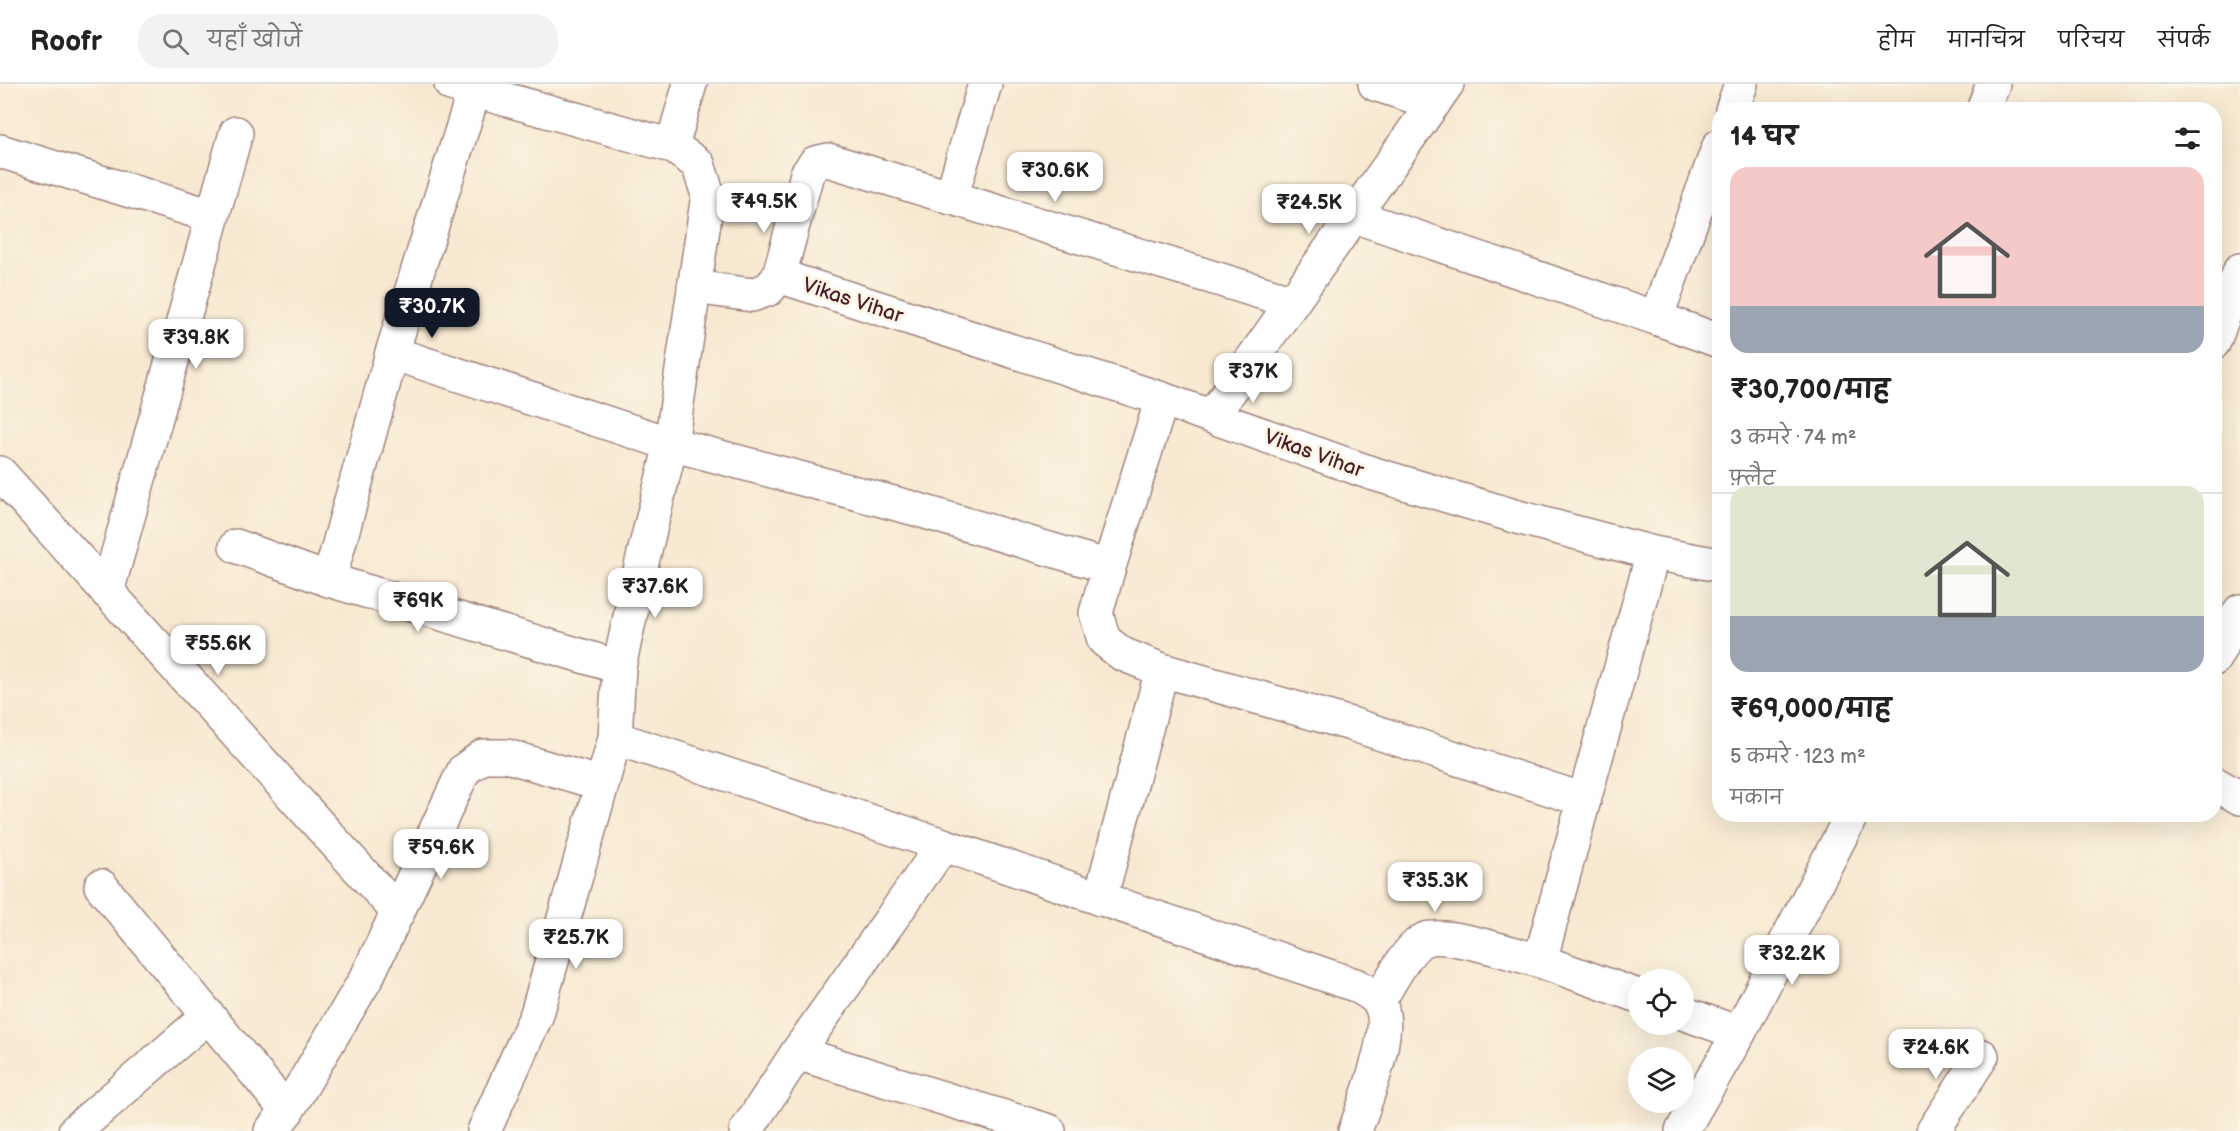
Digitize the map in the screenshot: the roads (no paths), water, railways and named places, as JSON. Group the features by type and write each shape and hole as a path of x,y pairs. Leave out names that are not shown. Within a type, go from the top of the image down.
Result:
{"street":[{"path":"672,146 690,84"},
{"path":"951,198 985,84"},
{"path":"1212,416 1441,93 1375,84"},
{"path":"1735,102 1742,84"},
{"path":"1986,102 1993,84"},
{"path":"329,580 463,87 672,146 698,164 708,195 670,444 619,667 615,738 537,1014 484,1131"},
{"path":"107,592 236,133"},
{"path":"0,152 212,216"},
{"path":"694,287 752,296 769,289 778,276 807,174 815,163 828,160 1293,302"},
{"path":"1656,318 1712,165"},
{"path":"1354,216 1712,338"},
{"path":"2222,320 2240,270"},
{"name":"Vikas Vihar","path":"778,276 1162,399 1371,473 1521,518 1653,553 1712,564"},
{"path":"392,353 670,444 912,508 1109,567"},
{"path":"1162,399 1096,613 1104,640 1122,654 1162,670 1351,724 1584,800"},
{"path":"0,473 398,912"},
{"path":"236,546 329,580 619,667"},
{"path":"1540,961 1653,553"},
{"path":"2222,644 2240,611"},
{"path":"1100,898 1162,670"},
{"path":"615,738 943,845 1355,985 1379,1001 1386,1021 1382,1047 1355,1131"},
{"path":"101,886 208,1016 279,1121 367,977 464,770 483,756 507,756 602,784"},
{"path":"2222,788 2240,798"},
{"path":"1682,1131 1739,1034 1848,822"},
{"path":"746,1131 797,1053 943,845"},
{"path":"1379,1001 1408,953 1425,939 1447,938 1540,961 1628,992"},
{"path":"75,1131 208,1016"},
{"path":"1694,1017 1739,1034"},
{"path":"797,1053 1049,1131"},
{"path":"1933,1131 1982,1056"}]}
